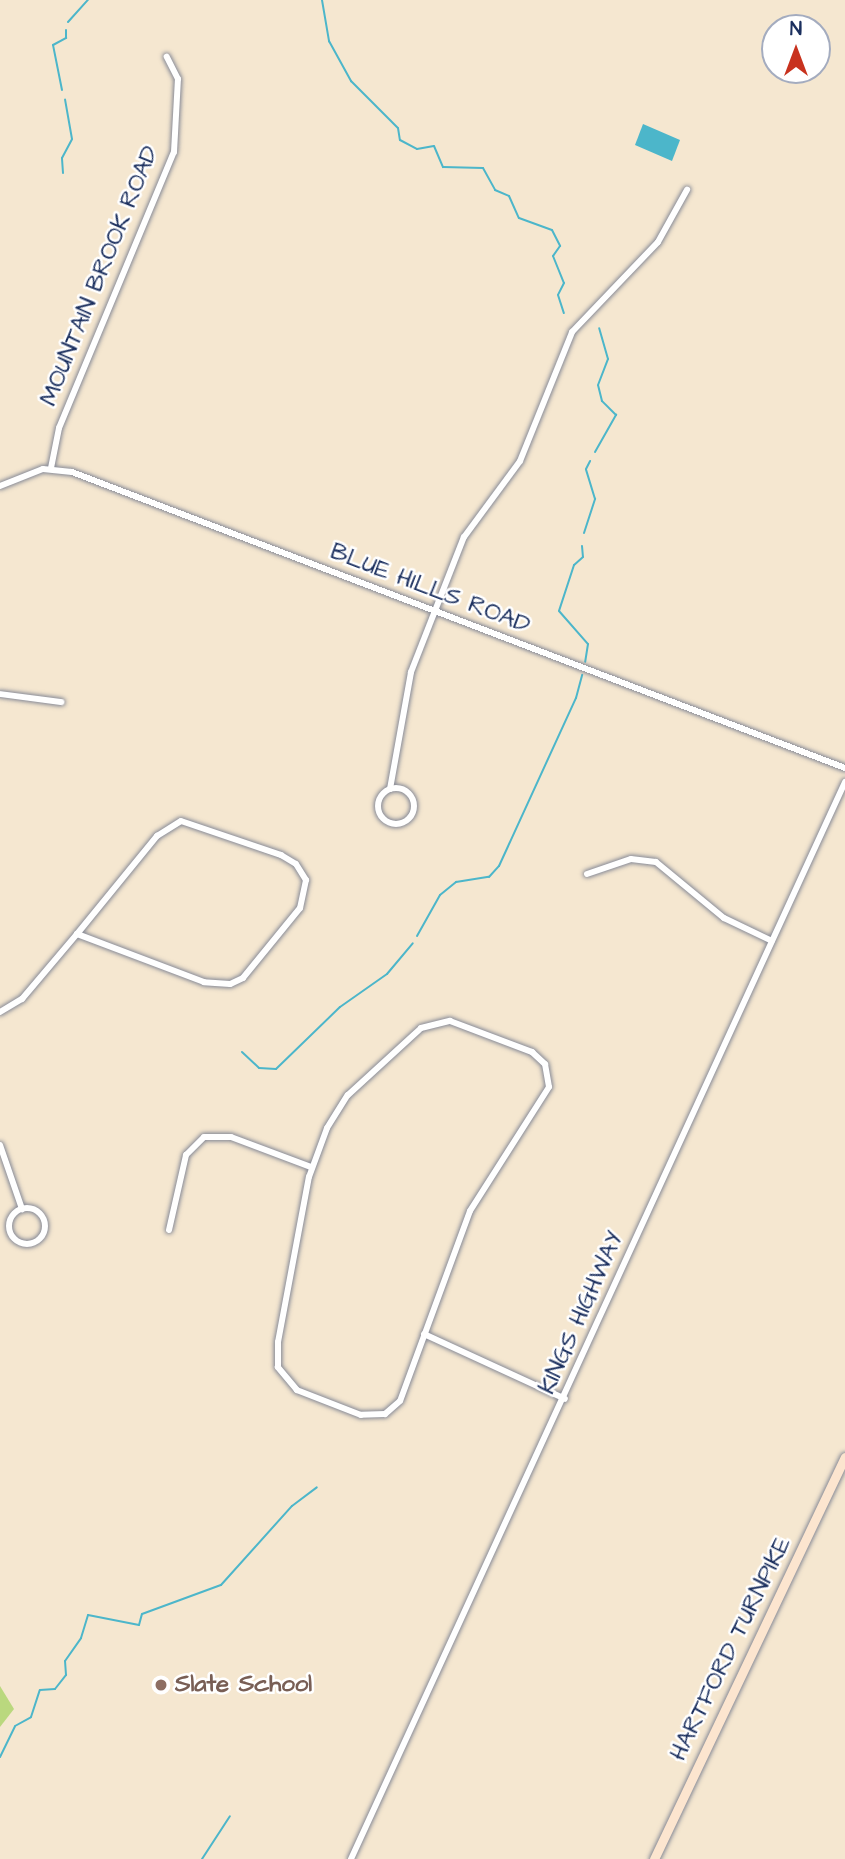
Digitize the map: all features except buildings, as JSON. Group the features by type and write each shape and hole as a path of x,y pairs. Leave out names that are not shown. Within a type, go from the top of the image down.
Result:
{"main road":[{"name":"HARTFORD TURNPIKE","path":"654,1859 845,1457"}],"street":[{"name":"MOUNTAIN BROOK ROAD","path":"51,468 59,428 172,156 179,94 178,79 167,57"},
{"path":"390,789 402,789 414,801 413,813 400,823 388,822 380,813 381,796 390,789 411,672 469,527 510,477 526,449 572,332 658,242 687,191"},
{"path":"0,486 51,468"},
{"name":"BLUE HILLS ROAD","path":"51,468 72,472 845,768"},
{"path":"0,694 61,702"},
{"name":"KINGS HIGHWAY","path":"351,1859 565,1399 845,782"},
{"path":"0,1012 22,999 157,836 175,823 195,823 281,855 296,864 306,880 300,908 243,978 230,984 204,982 78,934"},
{"path":"587,874 631,859 656,862 724,918 772,941"},
{"path":"455,1022 528,1049 545,1065 548,1091 474,1203 424,1334 403,1395 385,1414 361,1415 303,1393 286,1380 277,1351 312,1167 327,1128 348,1095 428,1024 455,1022"},
{"path":"169,1230 186,1155 204,1137 231,1137 312,1167"},
{"path":"0,1144 22,1209"},
{"path":"22,1209 34,1210 45,1222 44,1234 36,1243 21,1243 11,1233 12,1217 22,1209"},
{"path":"424,1334 565,1399"}],"green space":[{"path":"0,1686 14,1709 0,1727"}],"water":[{"path":"643,124 680,140 672,161 635,145"}],"waterway":[{"path":"68,22 88,0"},
{"path":"322,0 329,41 351,81 398,128 400,140 417,149 434,146 443,167 483,168 495,190 509,196 519,218 552,230 560,246 553,256 564,283 558,295 564,313"},
{"path":"62,90 53,45 66,38 66,30"},
{"path":"63,173 62,158 72,139 65,100"},
{"path":"595,452 616,415 602,401 598,385 608,359 599,328"},
{"path":"584,533 595,499 586,469 590,461"},
{"path":"582,546 583,557 574,565 559,611 588,644 585,662"},
{"path":"417,936 440,895 456,882 489,877 499,866 576,698 582,675"},
{"path":"242,1052 259,1068 276,1069 340,1007 387,974 413,943"},
{"path":"0,1757 15,1726 31,1717 40,1690 55,1689 66,1675 65,1661 81,1638 88,1615 139,1625 142,1614 221,1585 292,1506 317,1487"},
{"path":"202,1859 230,1816"}],"place":[{"name":"Slate School","path":"161,1685"}]}
